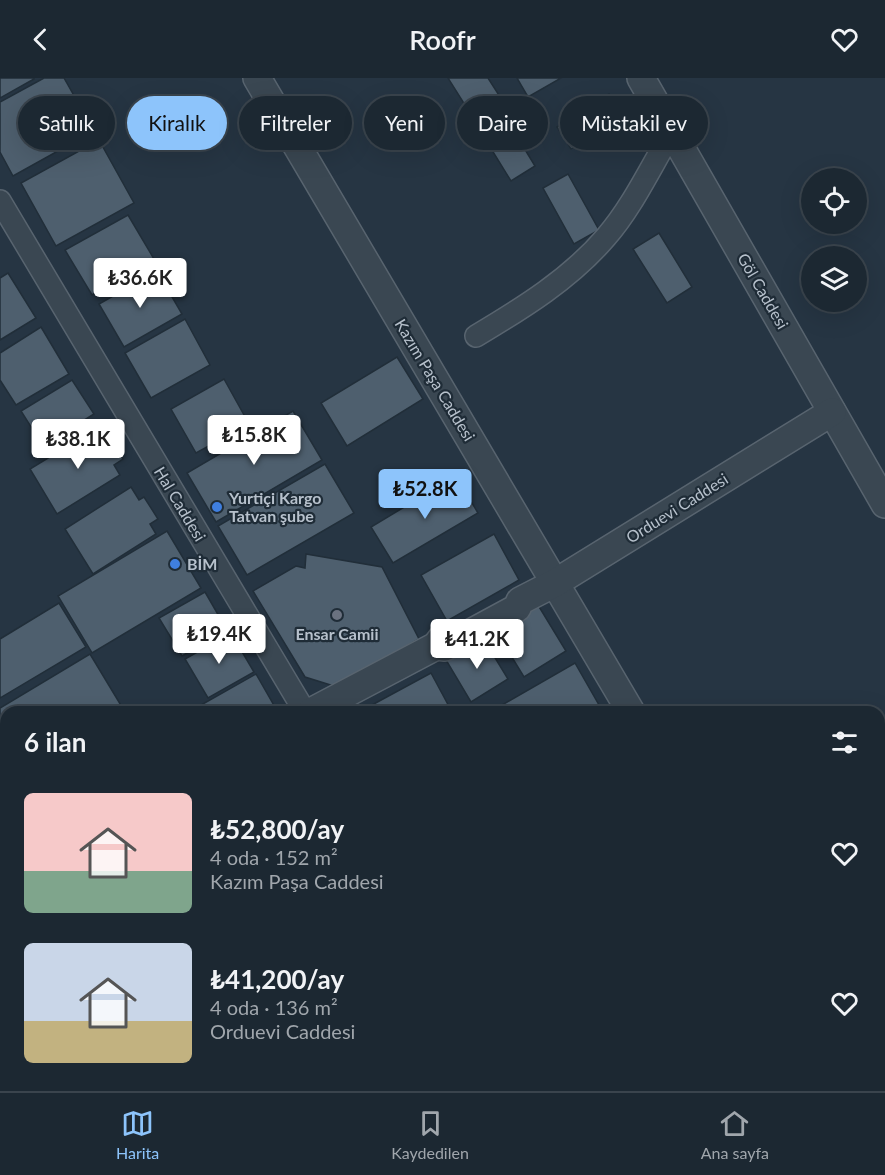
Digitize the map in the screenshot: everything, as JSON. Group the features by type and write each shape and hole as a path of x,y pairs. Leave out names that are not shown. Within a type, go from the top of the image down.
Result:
{"street":[{"name":"Kazım Paşa Caddesi","path":"257,78 627,706"},
{"name":"Göl Caddesi","path":"641,78 651,96"},
{"path":"476,336 519,311 586,258 607,236 661,150"},
{"name":"Göl Caddesi","path":"682,150 885,504"},
{"name":"Hal Caddesi","path":"0,201 301,706"},
{"name":"Orduevi Caddesi","path":"322,706 436,646 442,638 503,605 513,600 520,601 555,583 832,412"}],"building":[{"path":"0,78 34,78 34,79 0,98"},
{"path":"44,78 64,78 74,96 18,96 18,150 60,150 13,176 0,152 0,102"},
{"path":"448,78 488,78 500,96 459,96"},
{"path":"517,78 561,78 530,96 527,96"},
{"path":"81,150 105,150 134,203 56,246 21,183"},
{"path":"492,150 525,150 535,166 511,181"},
{"path":"568,174 599,230 574,244 543,188"},
{"path":"128,215 154,259 92,295 65,250"},
{"path":"659,233 692,287 667,303 633,249"},
{"path":"157,271 182,314 124,347 99,304"},
{"path":"8,273 36,318 0,340 0,278"},
{"path":"185,319 210,365 151,398 125,353"},
{"path":"41,327 69,374 16,405 0,380 0,353"},
{"path":"397,357 423,399 347,446 321,403"},
{"path":"224,379 249,424 196,453 171,409"},
{"path":"72,380 94,414 43,446 21,411"},
{"path":"293,411 322,460 216,522 187,473"},
{"path":"97,428 104,439 110,437 123,459 114,465 120,475 57,514 30,469"},
{"path":"325,464 354,513 247,575 218,526"},
{"path":"456,476 478,513 393,563 371,527"},
{"path":"131,487 139,500 144,497 158,519 150,524 156,534 93,574 65,529"},
{"path":"167,531 201,588 92,653 58,596"},
{"path":"494,534 519,580 447,621 421,575"},
{"name":"Ensar Camii","path":"306,554 382,567 419,639 337,687 305,677 253,591 296,566 305,568"},
{"path":"205,592 227,630 182,656 159,618"},
{"path":"59,603 86,647 0,698 0,639"},
{"path":"538,605 566,651 524,677 496,631"},
{"path":"231,633 254,672 208,698 185,659"},
{"path":"483,638 508,679 471,702 446,660"},
{"path":"90,654 121,706 3,706"},
{"path":"575,663 599,705 597,706 500,706"},
{"path":"431,673 449,706 370,706"},
{"path":"256,674 274,706 202,706"}],"place":[{"name":"Yurtiçi Kargo Tatvan şube","path":"217,507"},
{"name":"BİM","path":"175,564"},
{"name":"Ensar Camii","path":"337,615"}]}
